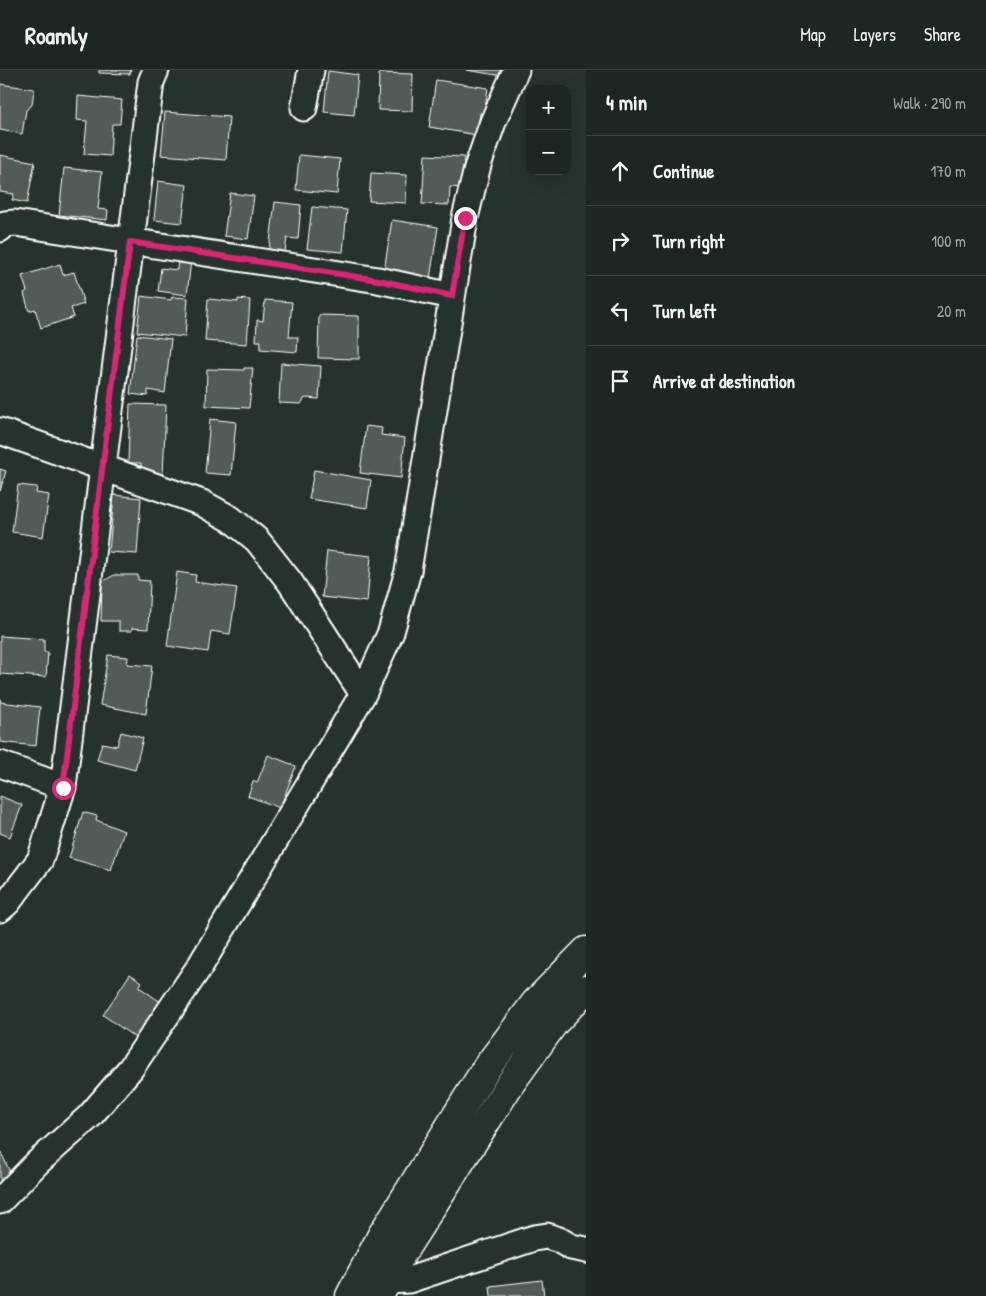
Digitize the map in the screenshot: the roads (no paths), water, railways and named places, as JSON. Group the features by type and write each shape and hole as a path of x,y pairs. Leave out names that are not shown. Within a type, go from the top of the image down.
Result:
{"street":[{"path":"0,909 8,902 40,860 63,788 130,242 151,82 156,70"},
{"path":"304,108 311,70"},
{"path":"0,1201 36,1163 90,1116 131,1068 200,966 363,694 391,632 408,571 465,218 478,165 492,122 516,70"},
{"path":"0,229 5,224 15,223 378,280 452,296"},
{"path":"0,431 202,503 231,518 257,540 290,582 363,694"},
{"path":"0,764 63,788"},
{"path":"369,1287 382,1235 487,1068 536,1002 586,951"},
{"path":"369,1287 402,1253 510,1084 554,1022 586,989"},
{"path":"369,1287 409,1280 534,1238 547,1236 571,1247 586,1250"}]}
